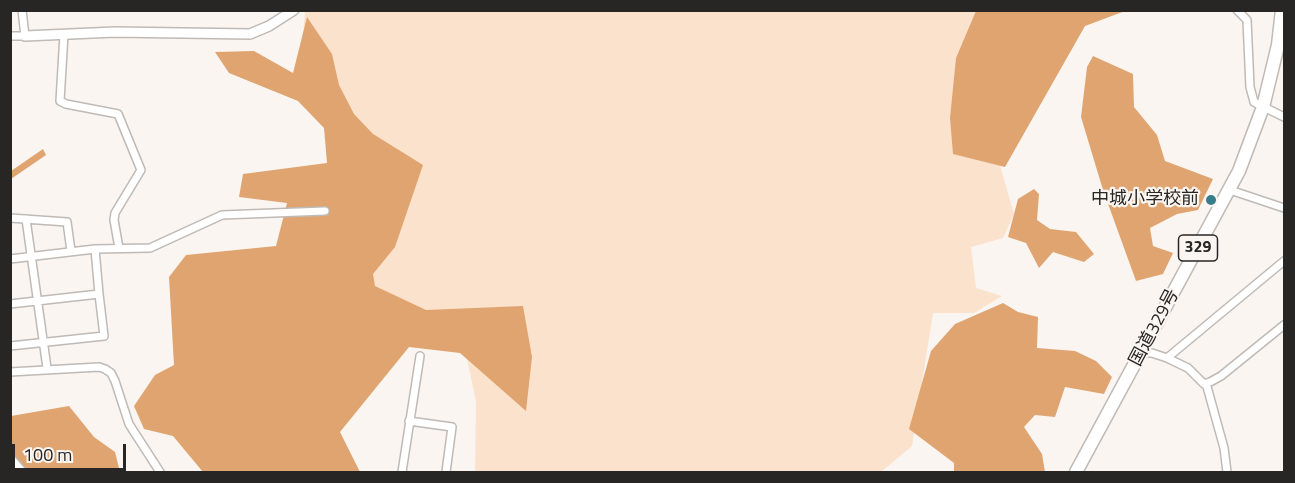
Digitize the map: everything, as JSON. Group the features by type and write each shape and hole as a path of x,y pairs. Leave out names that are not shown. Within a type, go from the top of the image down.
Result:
{"highway":[{"name":"国道329号","path":"1076,472 1230,190 1263,107 1278,45 1282,10"}],"street":[{"path":"22,10 25,36"},
{"path":"10,36 116,32 250,34 269,26 294,10"},
{"path":"1237,10 1247,21 1250,87 1254,102 1284,117"},
{"path":"64,34 60,100 66,104 118,114 141,170 115,213 119,248"},
{"path":"1230,190 1284,208"},
{"path":"10,259 95,249 150,248 222,214 325,211"},
{"path":"10,218 67,222 70,251"},
{"path":"26,219 47,368"},
{"path":"10,346 104,336 95,249"},
{"path":"1167,358 1284,261"},
{"path":"10,304 99,294"},
{"path":"1142,353 1152,353 1188,368 1204,384 1221,376 1284,325"},
{"path":"402,472 420,356"},
{"path":"10,372 47,368 99,367 111,373 129,424 160,472"},
{"path":"1206,383 1224,448 1227,472"},
{"path":"410,421 452,427 446,472"},
{"path":"10,457 22,472"}],"shaded area":[{"path":"305,10 1057,10 999,162 1014,214 1003,238 971,247 976,288 1002,296 974,313 933,313 912,446 881,472 475,472 476,402 465,349 361,281 379,253 302,50"},
{"path":"976,11 1125,11 1085,26 1005,167 953,154 950,118 956,58"},
{"path":"307,17 332,54 339,85 354,114 373,134 423,165 395,247 373,274 375,286 426,310 523,306 532,357 526,411 460,353 409,347 340,432 360,472 203,472 173,436 144,429 134,406 155,375 174,365 169,277 186,255 276,246 287,203 239,197 243,174 327,163 324,128 298,101 229,73 215,52 254,51 293,73"},
{"path":"1093,56 1133,74 1134,107 1157,135 1165,161 1213,179 1198,210 1177,214 1150,228 1153,246 1173,253 1163,274 1136,281 1103,190 1081,117 1087,67"},
{"path":"43,149 46,155 11,179 11,171"},
{"path":"1034,189 1039,194 1037,220 1050,229 1076,232 1094,254 1084,262 1053,252 1039,268 1026,243 1008,237 1018,199"},
{"path":"1003,303 1018,312 1038,317 1037,348 1075,351 1096,361 1112,377 1104,394 1065,387 1055,417 1035,415 1024,427 1042,454 1045,472 954,472 954,463 909,429 931,351 955,324"},
{"path":"69,406 94,437 115,452 120,472 11,472 11,416"}],"place":[{"name":"中城小学校前","path":"1211,200"}]}
